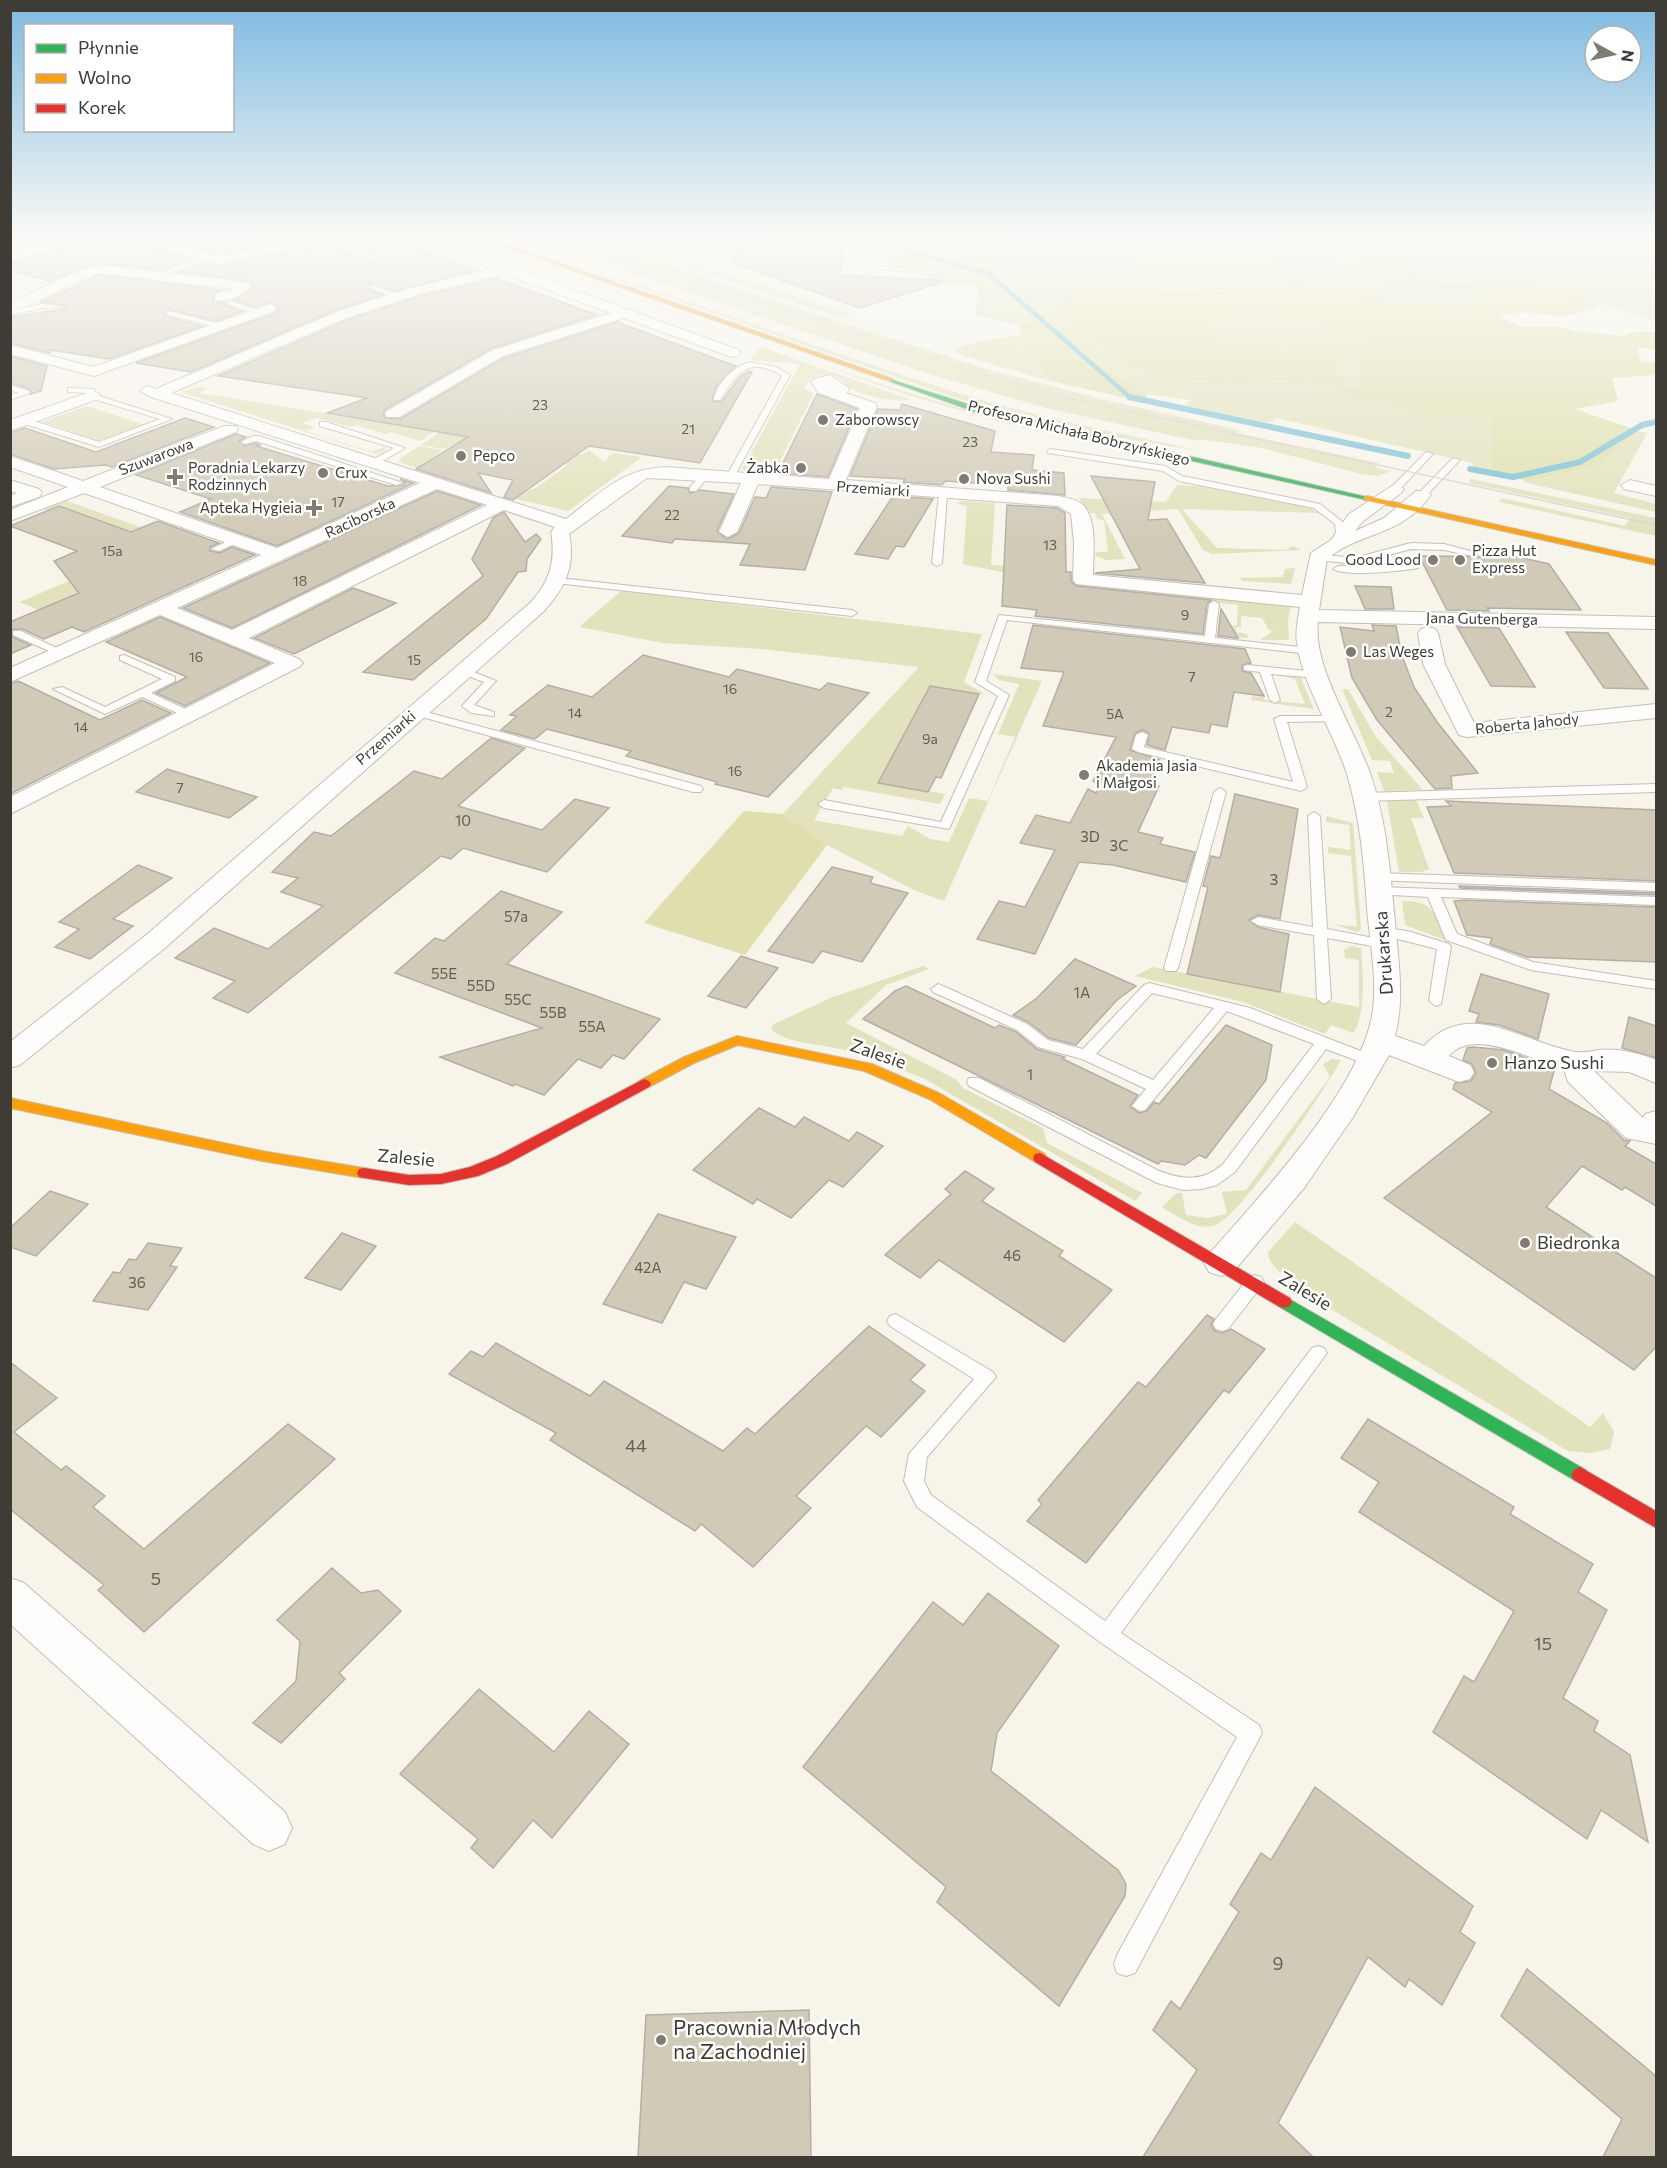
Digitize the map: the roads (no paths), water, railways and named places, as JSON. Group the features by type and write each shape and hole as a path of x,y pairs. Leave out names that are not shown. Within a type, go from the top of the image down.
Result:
{"main road":[{"name":"Profesora Michała Bobrzyńskiego","path":"773,339 981,411 1415,502 1656,563"},
{"path":"815,339 946,384"},
{"name":"Profesora Michała Bobrzyńskiego","path":"1000,400 1339,477"},
{"name":"Profesora Michała Bobrzyńskiego","path":"1395,489 1415,502 1442,500"},
{"name":"Zalesie","path":"10,1103 262,1155 409,1180 441,1179 473,1172 502,1160 689,1059 737,1041 841,1060 915,1086 1255,1282 1656,1520"}],"street":[{"path":"10,349 94,372 185,339"},
{"name":"Raciborska","path":"280,339 152,393 435,483"},
{"path":"393,414 498,353 542,339"},
{"path":"696,339 734,353"},
{"path":"835,486 869,406 824,390 819,382 830,380 842,389"},
{"path":"18,423 93,396"},
{"name":"Szuwarowa","path":"20,511 230,429"},
{"path":"10,461 279,555"},
{"name":"Przemiarki","path":"568,525 639,475 659,472 1059,501 1078,509 1085,566 1083,580 1309,609"},
{"path":"728,532 751,480"},
{"path":"435,483 568,525"},
{"name":"Raciborska","path":"10,676 163,609 435,483"},
{"path":"1630,485 1656,491"},
{"path":"10,486 33,493 20,511"},
{"path":"1316,561 1340,540 1375,493 1395,489"},
{"path":"1340,540 1384,526 1415,502"},
{"path":"232,638 503,504"},
{"path":"559,581 563,561 560,532 568,525"},
{"name":"Drukarska","path":"1221,1263 1300,1170 1376,1051 1388,1003 1374,834 1365,797 1313,663 1309,609 1316,561"},
{"name":"Przemiarki","path":"10,1058 168,931 537,607 559,581"},
{"path":"10,807 292,663 163,609"},
{"name":"Jana Gutenberga","path":"1309,609 1656,623"},
{"name":"Roberta Jahody","path":"1428,633 1434,664 1467,730 1656,711"},
{"path":"1430,1058 1447,1038 1474,1033 1491,1035 1578,1063 1601,1060 1629,1062 1656,1072"},
{"path":"1376,1051 1430,1058 1459,1072"},
{"path":"1578,1063 1579,1075 1637,1130 1654,1134 1656,1122"},
{"path":"10,1597 268,1828"}],"lane":[{"path":"717,398 736,369 742,365 761,364 786,375 730,477"},
{"path":"10,387 30,392 10,398"},
{"path":"18,423 99,445 168,419 93,396 92,391 71,390"},
{"path":"323,424 401,448 367,461 343,466"},
{"path":"245,442 256,438 399,483"},
{"path":"293,450 311,443"},
{"path":"1051,451 1164,469 1179,478 1317,506 1338,523 1340,540"},
{"path":"1395,489 1429,454"},
{"path":"1415,502 1456,460"},
{"path":"693,489 706,475"},
{"path":"937,563 943,494"},
{"path":"216,549 236,540"},
{"path":"1316,561 1354,561 1411,546 1444,546 1473,553"},
{"path":"1316,561 1362,571 1391,566 1415,566"},
{"path":"559,581 852,613"},
{"path":"1210,640 1214,604"},
{"path":"824,804 945,826 1004,695 980,682 1003,617 1210,640 1313,663"},
{"path":"17,633 62,654"},
{"path":"58,689 105,711 171,679 124,658"},
{"path":"1248,668 1264,669 1313,663"},
{"path":"1264,669 1275,699"},
{"path":"464,671 491,681 467,706 475,711 490,714"},
{"path":"142,693 190,715"},
{"path":"415,712 697,789"},
{"path":"1142,735 1138,749 1301,787 1280,719 1336,719"},
{"path":"1365,797 1656,788"},
{"path":"1171,968 1220,792"},
{"path":"1314,816 1324,999"},
{"path":"1379,884 1656,887"},
{"path":"1379,884 1433,893 1656,901"},
{"path":"1433,893 1451,937 1532,966 1656,985"},
{"path":"1188,908 1203,911"},
{"path":"1258,921 1320,932 1383,937 1406,935 1444,947 1436,1001"},
{"path":"1086,1055 1149,988 1245,1011 1323,1043 1376,1051"},
{"path":"938,989 1022,1027 1030,1038 1050,1047 1086,1055 1155,1087"},
{"path":"1140,1106 1224,1006"},
{"path":"974,1082 1107,1145 1174,1182 1195,1185 1215,1180 1229,1168 1323,1043"},
{"path":"1222,1324 1255,1282"},
{"path":"896,1321 987,1377 918,1454 914,1481 921,1496 932,1509 1107,1635 1251,1733 1126,1964"},
{"path":"1107,1635 1318,1353"}],"waterway":[{"path":"1064,339 1130,397"},
{"path":"1130,397 1408,456"},
{"path":"1470,469 1513,477 1580,462 1642,425 1656,422"}],"tram line":[{"path":"873,339 957,367 1073,399 1656,525"}],"place":[{"name":"Zaborowscy","path":"823,420"},
{"name":"Pepco","path":"461,456"},
{"name":"Żabka","path":"801,468"},
{"name":"Crux","path":"323,473"},
{"name":"Poradnia Lekarzy Rodzinnych","path":"175,477"},
{"name":"Nova Sushi","path":"964,479"},
{"name":"Apteka Hygieia","path":"314,508"},
{"name":"Good Lood","path":"1433,560"},
{"name":"Pizza Hut Express","path":"1460,560"},
{"name":"Las Weges","path":"1351,652"},
{"name":"Akademia Jasia i Małgosi","path":"1084,775"},
{"name":"Hanzo Sushi","path":"1492,1063"},
{"name":"Biedronka","path":"1525,1243"},
{"name":"Pracownia Młodych na Zachodniej","path":"661,2040"}]}
